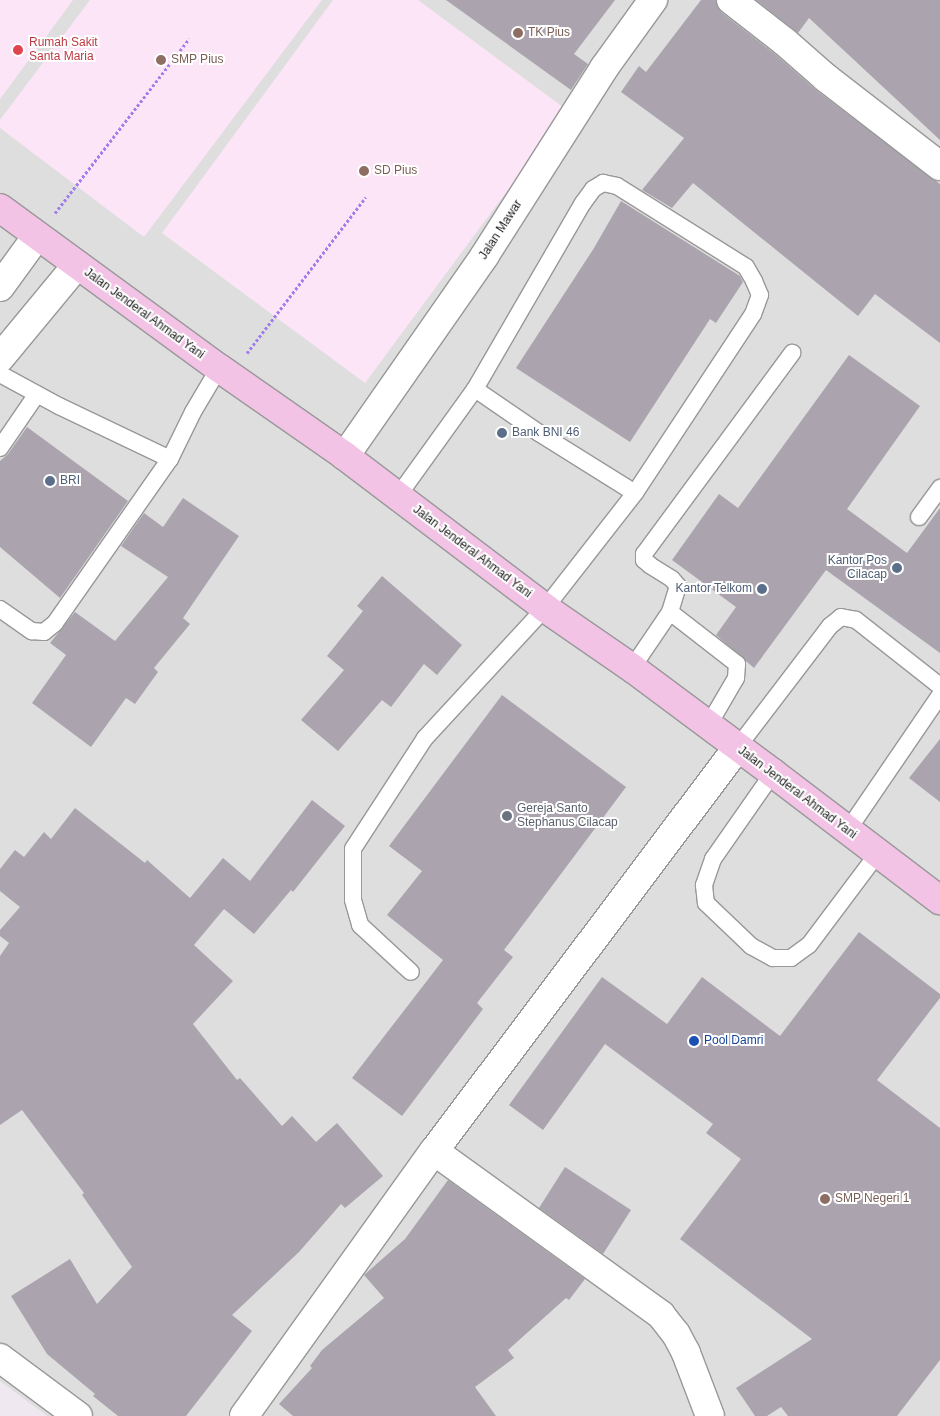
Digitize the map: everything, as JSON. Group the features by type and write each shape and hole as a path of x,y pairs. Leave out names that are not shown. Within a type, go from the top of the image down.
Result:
{"main road":[{"name":"Jalan Jenderal Ahmad Yani","path":"0,208 225,372 345,456 545,608 632,668 940,900"}],"street":[{"path":"731,0 785,42 826,78 940,166"},
{"name":"Jalan Mawar","path":"345,456 485,256 604,68 642,4"},
{"path":"0,287 38,236"},
{"path":"0,358 77,265"},
{"path":"244,1416 434,1151 737,748"},
{"path":"434,1151 661,1314 676,1334 686,1353 710,1416"},
{"path":"0,1358 78,1416"}],"lane":[{"path":"398,496 475,388 593,189 603,183 617,186 746,268 760,295 754,314 635,493 545,608 425,738 353,849 354,900 360,925 411,972"},
{"path":"632,668 670,612 678,586 672,579 644,560 644,554 792,353"},
{"path":"0,609 32,631 44,632 55,623 170,460 193,412 225,372"},
{"path":"0,374 170,460"},
{"path":"475,388 539,432 635,493"},
{"path":"0,448 37,394"},
{"path":"919,517 940,488"},
{"path":"670,612 737,664 736,678 708,726"},
{"path":"737,748 830,626 841,616 856,620 940,686"},
{"path":"848,830 940,695"},
{"path":"773,773 713,859 704,885 706,903 751,946 773,958 790,958 809,945 878,853"}],"path":[{"path":"38,236 189,39"},
{"path":"225,372 366,197"}],"shaded area":[{"path":"0,0 940,0 940,1416 47,1416 0,1381"},
{"name":"Rumah Sakit Santa Maria","path":"0,0 73,0 0,99"},
{"name":"SMP Pius","path":"90,0 322,0 144,237 0,128 0,120"},
{"name":"SD Pius","path":"333,0 418,0 567,110 365,383 162,233"}],"building":[{"path":"446,0 615,0 574,54 588,64 571,90"},
{"path":"701,0 716,0 721,12 775,54 816,90 940,184 940,343 875,294 858,316 693,183 672,208 642,190 684,138 621,92 639,66 646,72"},
{"path":"756,0 940,0 940,140 809,18 798,33"},
{"path":"621,201 740,276 743,282 716,323 710,319 630,442 516,368 594,248"},
{"path":"849,355 920,406 847,509 907,553 940,508 940,653 826,570 754,668 716,635 736,607 672,560 719,494 738,508"},
{"name":"BRI","path":"27,427 128,501 60,598 0,547 0,461 8,454"},
{"path":"183,498 239,536 183,618 190,624 154,668 158,672 135,704 126,698 91,747 32,703 66,655 50,643 75,612 115,641 168,577 121,546 144,513 163,527"},
{"path":"382,576 462,645 437,675 424,664 391,707 382,700 338,751 301,720 344,670 327,656 363,611 357,606"},
{"name":"Gereja Santo Stephanus Cilacap","path":"502,695 626,787 504,950 513,957 477,1003 483,1009 402,1116 352,1078 443,960 387,915 422,871 389,846"},
{"path":"940,739 940,802 909,778"},
{"path":"312,800 345,826 293,892 291,890 254,934 224,909 194,945 233,981 193,1024 237,1080 240,1078 282,1126 292,1116 316,1142 337,1123 383,1176 345,1208 341,1204 299,1252 232,1315 252,1331 186,1416 118,1416 47,1354 11,1296 70,1259 97,1304 132,1267 82,1195 84,1193 22,1110 0,1125 0,956 9,943 0,936 0,930 20,907 0,891 0,869 15,850 24,857 44,832 51,839 75,808 145,863 147,860 190,898 223,858 250,881"},
{"name":"SMP Negeri 1","path":"859,932 940,994 940,998 877,1080 940,1128 940,1360 897,1416 788,1416 781,1407 767,1416 755,1416 736,1388 812,1339 680,1239 741,1159 706,1133 713,1124 605,1044 543,1130 509,1105 602,977 667,1024 702,977 780,1036"},
{"path":"565,1167 631,1210 603,1254 539,1208"},
{"path":"448,1180 585,1279 569,1300 566,1298 508,1350 514,1358 475,1387 496,1416 293,1416 279,1404 312,1368 310,1366 322,1350 384,1298 364,1275 405,1239"}],"place":[{"name":"TK Pius","path":"518,33"},
{"name":"Rumah Sakit Santa Maria","path":"18,50"},
{"name":"SMP Pius","path":"161,60"},
{"name":"SD Pius","path":"364,171"},
{"name":"Bank BNI 46","path":"502,433"},
{"name":"BRI","path":"50,481"},
{"name":"Kantor Pos Cilacap","path":"897,568"},
{"name":"Kantor Telkom","path":"762,589"},
{"name":"Gereja Santo Stephanus Cilacap","path":"507,816"},
{"name":"Pool Damri","path":"694,1041"},
{"name":"SMP Negeri 1","path":"825,1199"}]}
